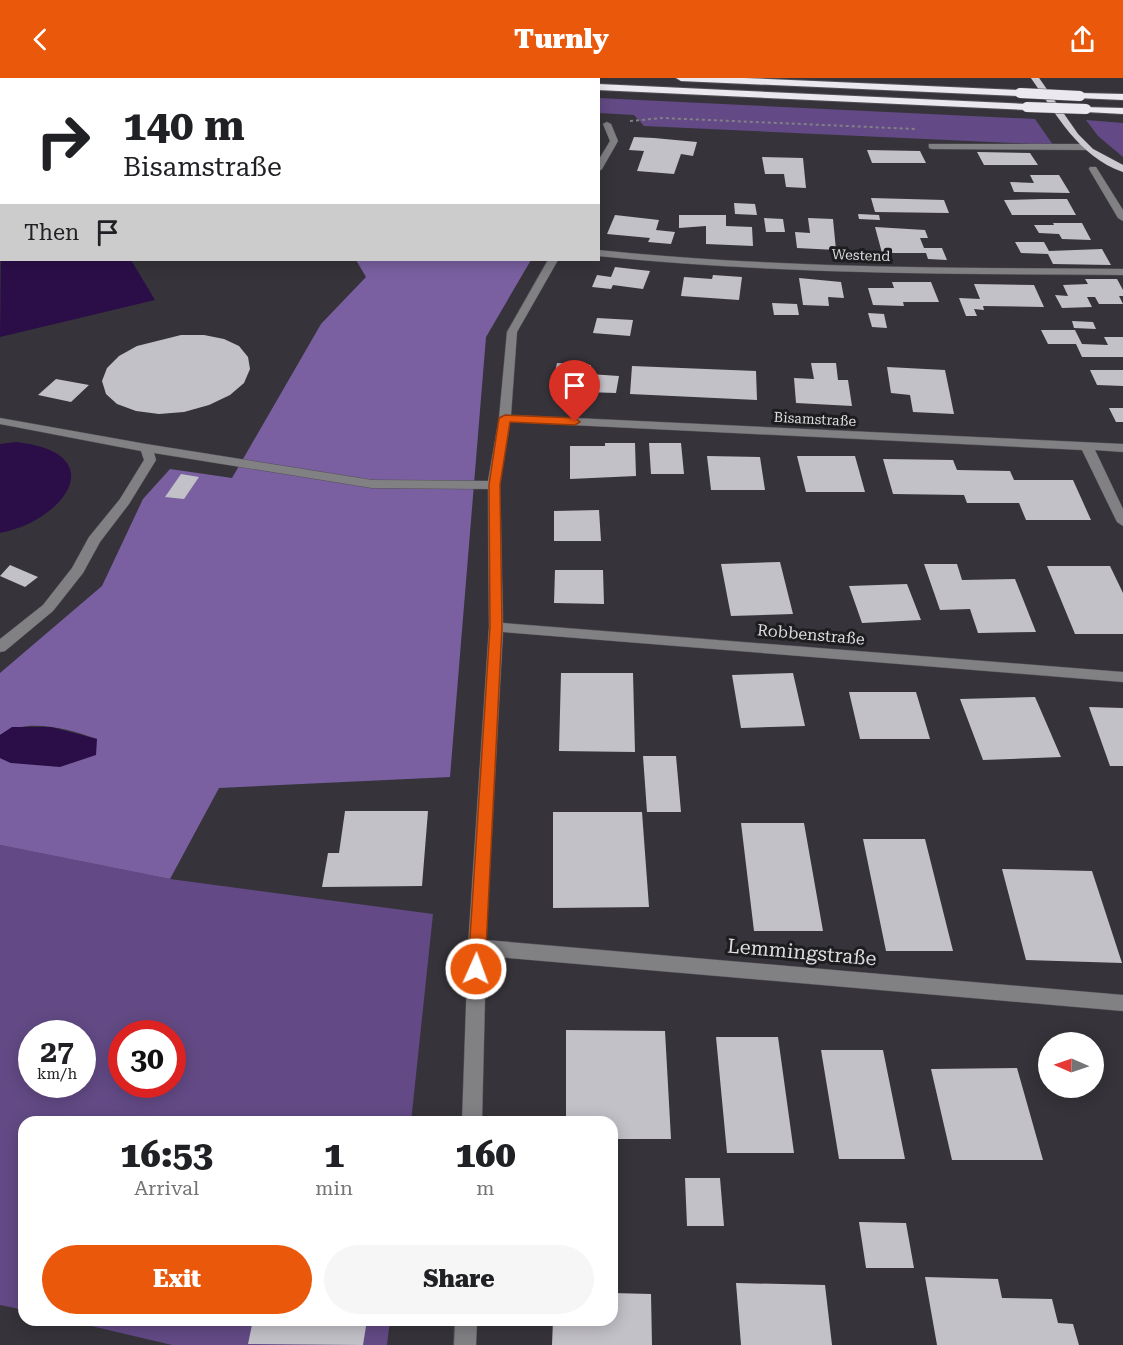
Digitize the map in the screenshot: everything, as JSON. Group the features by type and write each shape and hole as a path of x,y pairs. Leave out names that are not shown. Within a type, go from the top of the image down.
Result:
{"highway":[{"path":"681,78 1123,98"},
{"path":"600,87 1123,111"}],"main road":[{"path":"1035,78 1075,136 1086,147 1123,169"}],"street":[{"path":"600,166 614,141 607,123"},
{"path":"932,146 1086,147"},
{"path":"1093,169 1123,218"},
{"name":"Westend","path":"600,253 674,261 923,271 1123,272"},
{"path":"472,1116 477,947 496,627 494,485 505,418 512,332 552,261"},
{"name":"Bisamstraße","path":"505,418 1123,448"},
{"path":"0,421 146,448 372,484 494,485"},
{"path":"1087,447 1123,522"},
{"path":"0,647 48,608 78,570 94,540 125,501 150,460 146,448"},
{"name":"Robbenstraße","path":"496,627 1123,677"},
{"name":"Lemmingstraße","path":"477,947 1123,1003"},
{"path":"465,1345 466,1326"}],"path":[{"path":"607,123 663,118 923,129"}],"shaded area":[{"path":"600,98 1035,119 1053,145 644,126 634,115 600,113"},
{"path":"1086,120 1123,123 1123,157 1098,136"},
{"path":"1,261 132,261 155,300 0,337"},
{"path":"357,261 530,261 486,337 450,777 219,788 170,879 0,845 0,758 11,763 97,739 48,726 23,727 0,735 0,673 102,586 143,499 170,469 232,478 321,324 366,277"},
{"path":"16,442 46,449 64,459 71,472 69,487 59,502 43,515 23,526 0,533 0,444"},
{"path":"12,727 51,727 97,739 96,755 60,767 11,763 0,758 0,735"},
{"path":"0,845 170,879 433,914 412,1116 18,1116 18,1309 0,1305"},
{"path":"91,1326 389,1326 387,1345 172,1345"}],"building":[{"path":"634,137 697,142 693,156 681,154 674,174 637,171 644,151 629,150"},
{"path":"867,150 920,151 926,163 872,163"},
{"path":"977,152 1030,153 1038,165 984,165"},
{"path":"762,157 803,158 806,188 786,187 784,174 765,174"},
{"path":"1030,175 1059,175 1070,193 1014,192 1010,182 1034,183"},
{"path":"871,198 944,200 949,213 875,212"},
{"path":"1067,199 1076,215 1012,215 1004,200"},
{"path":"734,203 755,204 757,215 735,214"},
{"path":"858,214 879,215 880,220 859,219"},
{"path":"615,215 659,220 656,230 675,232 671,244 648,242 650,238 607,234"},
{"path":"679,215 726,215 726,226 752,227 753,246 706,244 706,226 679,228"},
{"path":"764,218 783,219 785,232 766,232"},
{"path":"808,218 833,219 836,250 797,248 795,232 810,233"},
{"path":"1053,223 1082,223 1091,240 1062,239 1059,234 1039,233 1034,225 1054,225"},
{"path":"875,227 925,230 928,238 920,238 924,248 942,248 947,260 928,259 926,253 882,253"},
{"path":"1015,242 1044,242 1049,251 1102,249 1111,265 1053,264 1048,254 1021,253"},
{"path":"615,267 650,271 643,289 613,285 611,289 592,287 597,275 611,277"},
{"path":"713,275 742,277 739,300 681,296 684,277 712,279"},
{"path":"799,278 841,282 844,298 828,297 829,306 803,305"},
{"path":"1085,279 1117,279 1123,290 1123,296 1119,296 1123,304 1099,304 1095,297 1087,297 1092,307 1062,308 1055,295 1068,296 1063,285 1088,284"},
{"path":"892,282 931,282 939,302 903,302 904,306 873,305 868,288 894,288"},
{"path":"974,284 1034,285 1044,307 983,306 984,310 974,309 977,316 966,316 959,298 980,299"},
{"path":"772,303 797,304 799,315 774,315"},
{"path":"868,313 884,314 887,328 872,327"},
{"path":"597,318 633,320 630,336 593,333"},
{"path":"1072,321 1093,322 1096,329 1074,328"},
{"path":"1041,330 1075,330 1082,344 1108,345 1104,337 1123,337 1123,357 1082,357 1076,344 1048,344"},
{"path":"181,335 204,335 224,339 239,346 248,357 250,369 244,383 230,395 209,405 184,412 159,414 136,411 117,404 106,394 102,381 107,368 119,356 137,346"},
{"path":"557,363 591,365 589,374 619,376 616,393 586,392 587,386 552,384"},
{"path":"811,363 836,363 838,380 848,380 852,406 796,403 794,378 814,379"},
{"path":"632,366 756,371 757,400 630,394"},
{"path":"887,367 945,370 954,414 913,412 910,395 891,393"},
{"path":"1090,370 1123,370 1123,386 1097,385"},
{"path":"56,379 89,385 71,402 38,395"},
{"path":"1109,408 1123,408 1123,422 1116,422"},
{"path":"605,443 635,443 636,476 570,479 570,446 605,446"},
{"path":"649,443 681,443 684,474 651,474"},
{"path":"707,456 760,457 765,490 711,490"},
{"path":"797,456 855,456 865,492 806,492"},
{"path":"883,459 953,460 957,470 1010,471 1014,480 1073,480 1091,520 1026,520 1019,503 967,503 964,495 893,494"},
{"path":"181,474 199,477 184,499 165,497"},
{"path":"599,510 601,541 554,541 554,511"},
{"path":"780,562 793,614 731,616 721,564"},
{"path":"924,564 957,564 962,580 1015,579 1036,632 978,633 970,609 940,610"},
{"path":"10,565 38,577 25,587 0,576"},
{"path":"1047,566 1110,566 1123,593 1123,634 1075,634"},
{"path":"555,570 603,570 604,604 554,603"},
{"path":"907,584 921,620 862,623 849,586"},
{"path":"561,673 633,673 635,752 559,751"},
{"path":"793,673 805,726 741,728 732,675"},
{"path":"849,692 916,692 930,739 860,739"},
{"path":"1035,697 1061,757 983,760 960,699"},
{"path":"1089,707 1123,708 1123,766 1110,766"},
{"path":"643,756 676,756 681,812 647,812"},
{"path":"345,811 428,811 422,886 322,887 328,853 339,853"},
{"path":"553,812 642,812 649,907 553,908"},
{"path":"741,823 804,823 823,931 754,931"},
{"path":"863,839 925,839 953,951 886,951"},
{"path":"1002,869 1092,871 1122,963 1026,960"},
{"path":"566,1030 665,1031 671,1139 618,1139 618,1116 566,1116"},
{"path":"716,1037 778,1037 794,1153 727,1153"},
{"path":"821,1050 883,1050 905,1159 839,1159"},
{"path":"1017,1068 1043,1160 952,1160 931,1069"},
{"path":"685,1178 720,1178 724,1226 687,1226"},
{"path":"859,1222 906,1223 914,1268 866,1268"},
{"path":"925,1277 998,1279 1002,1298 1052,1299 1058,1323 1073,1324 1079,1345 937,1345"},
{"path":"736,1283 825,1285 832,1345 741,1345"},
{"path":"618,1293 651,1294 652,1345 552,1345 553,1326 618,1326"},
{"path":"252,1326 366,1326 363,1345 248,1344"}],"route":[{"path":"476,969 496,627 494,485 505,418 575,422"}]}
